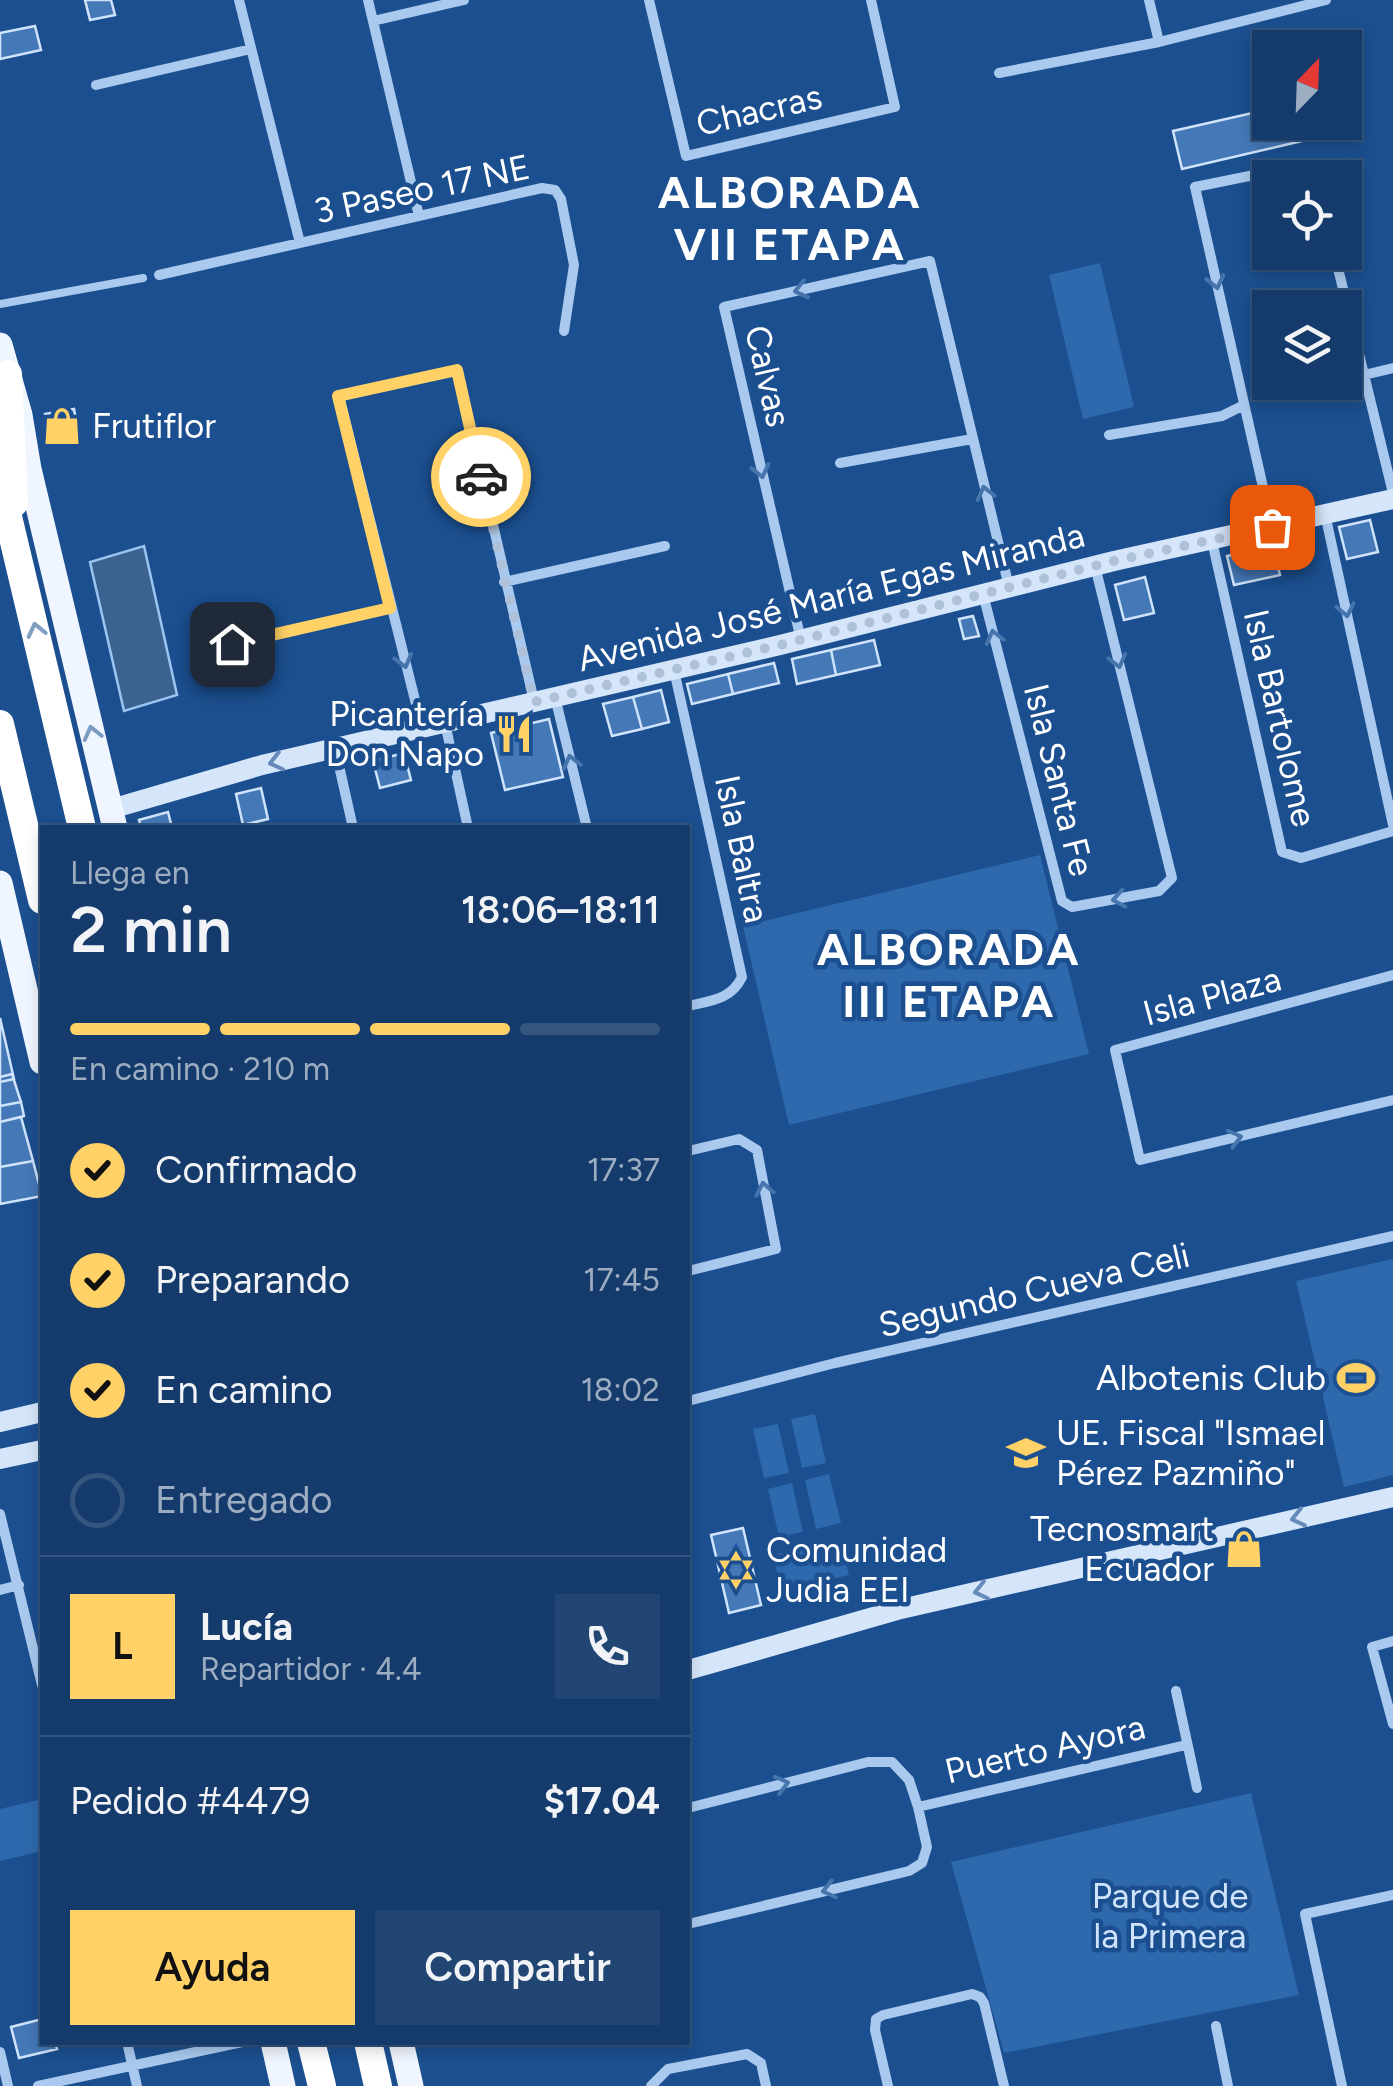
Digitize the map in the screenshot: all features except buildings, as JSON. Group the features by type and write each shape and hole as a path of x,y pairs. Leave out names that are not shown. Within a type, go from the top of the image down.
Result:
{"highway":[{"path":"8,374 16,544"},
{"path":"0,483 81,825"},
{"path":"0,724 40,892"},
{"path":"313,2045 322,2086"},
{"path":"369,2045 378,2086"}],"main road":[{"path":"0,344 113,818"},
{"path":"0,883 7,945 40,1055"},
{"path":"274,2045 284,2086"},
{"path":"402,2045 412,2086"}],"street":[{"path":"239,0 300,242"},
{"path":"368,0 419,216"},
{"path":"373,20 464,0"},
{"name":"Chacras","path":"648,0 686,156 895,106 870,0"},
{"path":"1149,0 1159,42"},
{"path":"999,73 1159,42 1278,6 1326,0"},
{"path":"96,85 251,49"},
{"path":"1252,175 1195,187 1272,527"},
{"name":"3 Paseo 17 NE","path":"159,275 542,188 555,190 561,199 574,265 564,331"},
{"name":"Calvas","path":"800,640 724,308 930,261 1009,588"},
{"path":"1338,270 1393,496"},
{"path":"1364,375 1393,368"},
{"path":"422,728 338,396 457,370 534,702"},
{"path":"1109,434 1222,416 1244,406"},
{"path":"840,463 972,439"},
{"name":"Avenida José María Egas Miranda","path":"113,818 335,748 1393,496"},
{"name":"Isla Bartolome","path":"1212,541 1282,852 1300,858 1393,828 1326,514"},
{"path":"504,582 665,546"},
{"name":"Isla Santa Fe","path":"982,594 1062,901 1072,907 1159,891 1172,878 1095,566"},
{"path":"232,644 390,608"},
{"name":"Isla Baltra","path":"674,668 742,977 736,991 690,1005"},
{"path":"555,697 586,825"},
{"path":"445,722 467,825"},
{"path":"335,748 353,825"},
{"name":"Isla Plaza","path":"1393,975 1115,1050 1140,1160 1393,1100"},
{"path":"690,1151 739,1139 756,1150 776,1248 690,1270"},
{"name":"Segundo Cueva Celi","path":"690,1400 836,1363 1393,1236"},
{"path":"0,1422 40,1412"},
{"path":"0,1460 40,1450"},
{"path":"690,1669 901,1609 1393,1497"},
{"path":"0,1514 40,1676"},
{"path":"0,1590 19,1585"},
{"path":"1393,1641 1372,1647 1393,1724"},
{"name":"Puerto Ayora","path":"1176,1691 1197,1788"},
{"name":"Puerto Ayora","path":"918,1807 1186,1745"},
{"name":"Puerto Ayora","path":"690,1807 868,1762 892,1762 909,1780 927,1847 922,1863 909,1871 690,1924"},
{"path":"1342,2086 1305,1914 1393,1895"},
{"path":"888,2086 876,2020 972,1994 980,1996 984,2003 1004,2086"},
{"path":"1216,2026 1228,2086"},
{"path":"128,2045 137,2086"},
{"path":"38,2086 227,2045"},
{"path":"0,2052 8,2086"},
{"path":"651,2086 668,2069 747,2054 761,2063 766,2086"}],"lane":[{"path":"0,304 143,278"}],"green space":[{"path":"1100,263 1134,407 1083,419 1049,275"},
{"path":"1040,855 1089,1054 789,1125 743,926"},
{"name":"Albotenis Club","path":"1393,1259 1393,1475 1344,1487 1296,1281"},
{"path":"815,1414 826,1463 802,1468 791,1419"},
{"path":"778,1424 789,1473 764,1478 753,1429"},
{"path":"829,1474 841,1523 816,1529 805,1480"},
{"path":"792,1483 803,1532 779,1537 768,1489"},
{"path":"841,1540 849,1575 781,1590 773,1555"},
{"name":"Parque de la Primera","path":"1251,1793 1299,1995 1004,2053 951,1862"},
{"path":"40,1799 40,1851 0,1861 0,1809"}],"shaded area":[{"path":"144,546 177,695 124,711 90,562"}],"way so far":[{"path":"481,477 534,702 1114,561 1272,527"}],"place":[{"name":"Frutiflor","path":"62,426"},
{"name":"Picantería Don Napo","path":"514,734"},
{"name":"Albotenis Club","path":"1356,1378"},
{"name":"UE. Fiscal \"Ismael Pérez Pazmiño\"","path":"1026,1453"},
{"name":"Tecnosmart Ecuador","path":"1244,1549"},
{"name":"Comunidad Judia EEI","path":"736,1570"}],"district":[{"name":"ALBORADA VII ETAPA","path":"790,218"},
{"name":"ALBORADA III ETAPA","path":"949,975"}],"route":[{"path":"232,644 390,608 338,396 457,370 481,477"}]}
